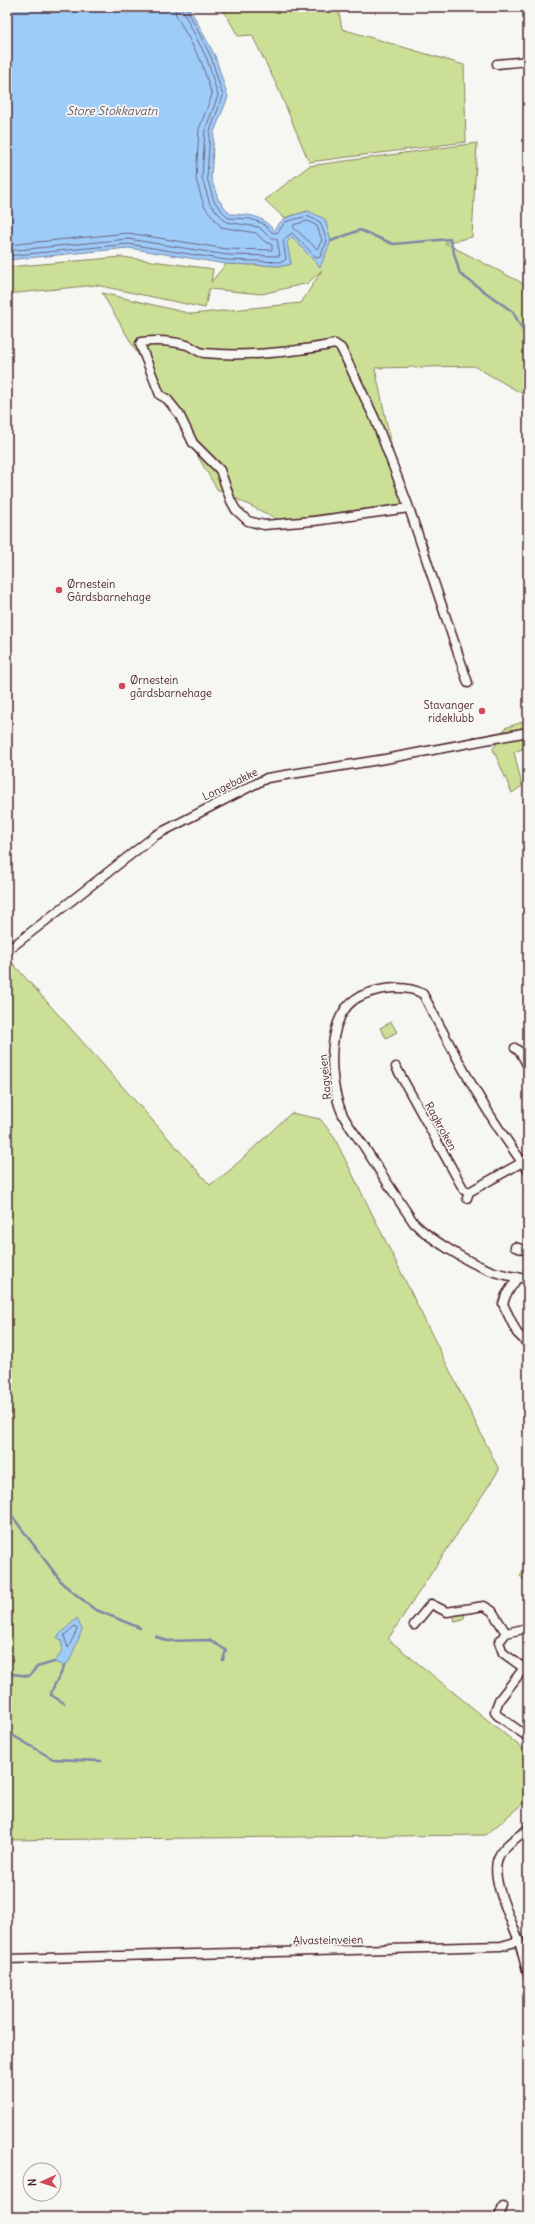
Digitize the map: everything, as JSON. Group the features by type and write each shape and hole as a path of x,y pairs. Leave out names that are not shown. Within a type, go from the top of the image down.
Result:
{"street":[{"path":"497,64 528,61"},
{"path":"409,508 314,521 264,525 248,521 236,510 231,501 220,470 193,442 179,414 168,398 160,395 146,361 140,344 141,342 157,340 187,346 201,352 227,354 316,347 335,344 341,348 375,419 409,508 468,683"},
{"name":"Longebakke","path":"8,950 156,835 267,778 393,758 528,732"},
{"name":"Ragveien","path":"528,1170 525,1161 478,1096 423,994 412,990 383,989 360,996 350,1003 337,1023 332,1060 336,1094 342,1114 410,1217 421,1230 431,1238 489,1270 528,1279"},
{"path":"515,1048 520,1052 528,1066"},
{"name":"Ragkroken","path":"396,1067 468,1195 525,1161"},
{"path":"515,1247 528,1251"},
{"path":"518,1277 502,1304 517,1333 528,1344"},
{"path":"414,1625 431,1604 447,1612 480,1605 492,1611 506,1633"},
{"path":"528,1628 506,1633 500,1639 500,1650 526,1670 498,1700 495,1711 497,1715 528,1737"},
{"path":"528,1829 499,1855 497,1866 500,1891 519,1941 528,1975"},
{"name":"Alvasteinveien","path":"7,1959 501,1946 519,1941"},
{"path":"499,2217 503,2206"}],"green space":[{"path":"222,7 338,7 342,29 464,65 466,142 309,162 278,88 252,35 238,36"},
{"path":"477,143 472,237 445,243 528,286 528,397 474,366 375,368 404,504 279,520 217,489 102,293 192,314 301,303 322,270 308,283 262,294 209,289 205,308 96,285 7,294 7,267 122,257 213,269 211,282 226,264 283,266 291,264 286,242 292,237 308,211 284,218 265,200 309,166"},
{"path":"528,720 528,747 514,752 522,786 512,793 493,749 505,728"},
{"path":"7,957 210,1185 229,1171 291,1113 320,1119 333,1135 499,1470 388,1639 528,1753 528,1799 486,1835 7,1840"},
{"path":"391,1022 397,1032 386,1038 380,1028"},
{"path":"528,1565 528,1584 520,1576"},
{"path":"466,1611 463,1620 455,1622 453,1614"}],"water":[{"name":"Store Stokkavatn","path":"7,7 189,7 215,56 228,97 214,132 211,178 218,199 230,214 254,216 264,221 274,230 277,225 285,219 308,211 325,219 331,241 320,267 292,237 287,242 291,264 283,266 226,264 128,248 7,260"},
{"path":"77,1618 82,1630 69,1662 64,1665 54,1662 62,1650 61,1640 57,1637"}],"waterway":[{"path":"331,241 360,230 393,244 450,239 460,274 513,312 528,340"},
{"path":"12,1516 63,1584 94,1609 140,1628"},
{"path":"155,1636 167,1641 209,1640 226,1650 223,1660"},
{"path":"7,1679 13,1674 29,1676 37,1667 54,1662"},
{"path":"64,1665 53,1687 51,1695 64,1703"},
{"path":"7,1732 53,1759 101,1761"}],"place":[{"name":"Ørnestein Gårdsbarnehage","path":"59,590"},
{"name":"Ørnestein gårdsbarnehage","path":"122,686"},
{"name":"Stavanger rideklubb","path":"482,711"}]}
